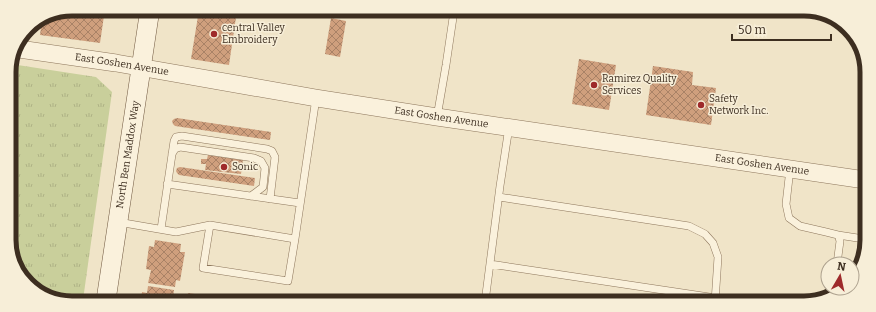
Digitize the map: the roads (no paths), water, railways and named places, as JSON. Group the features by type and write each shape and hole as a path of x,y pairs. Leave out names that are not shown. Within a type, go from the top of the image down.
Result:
{"main road":[{"name":"North Ben Maddox Way","path":"107,296 149,16"}],"street":[{"name":"East Goshen Avenue","path":"21,49 437,117 860,178"}],"lane":[{"path":"437,117 453,16"},
{"path":"210,226 203,268 288,281 316,98"},
{"path":"486,296 498,197 509,127"},
{"path":"160,229 174,140 176,137 182,136 272,151 275,157 270,199"},
{"path":"172,154 175,149 180,147 254,158 261,161 265,168 263,187 251,196"},
{"path":"790,168 786,204 789,218 800,226 838,235 860,238"},
{"path":"167,184 300,203"},
{"path":"498,197 689,226 705,234 713,243 718,257 715,296"},
{"path":"118,222 176,232 210,226 295,239"},
{"path":"838,235 840,241 838,256"},
{"path":"490,264 690,296"}],"place":[{"name":"central Valley Embroidery","path":"214,34"},
{"name":"Ramirez Quality Services","path":"594,85"},
{"name":"Safety Network Inc.","path":"701,105"},
{"name":"Sonic","path":"224,167"}]}
